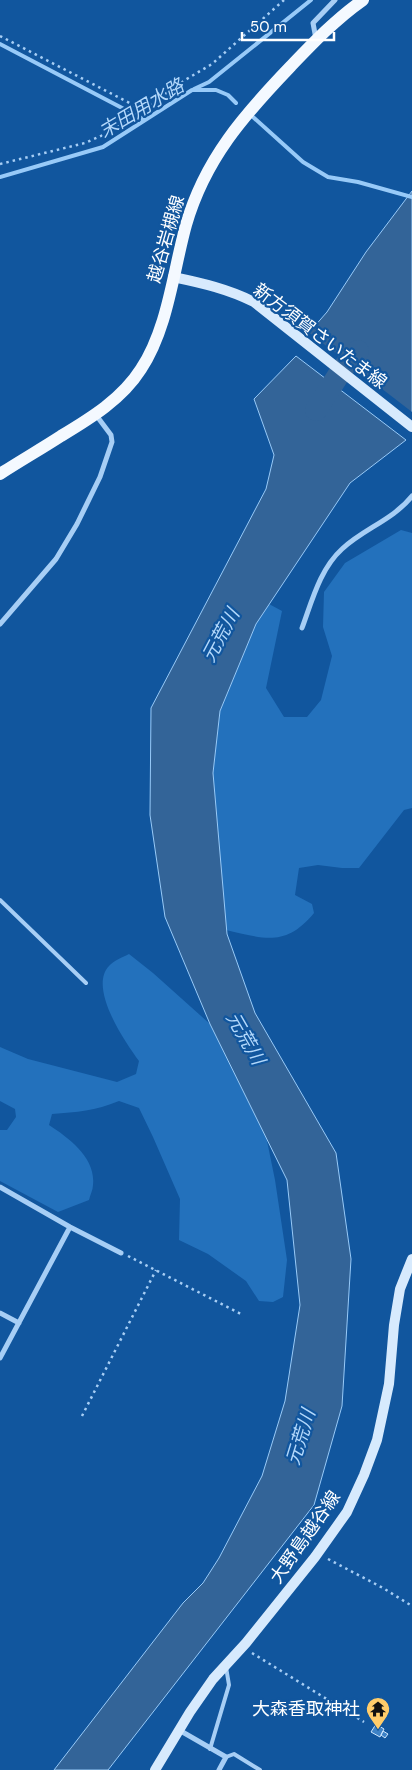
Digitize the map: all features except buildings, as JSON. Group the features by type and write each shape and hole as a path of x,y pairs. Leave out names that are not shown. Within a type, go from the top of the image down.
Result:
{"main road":[{"name":"越谷岩槻線","path":"0,474 96,415 113,401 141,369 152,350 161,326 187,224 198,192 220,150 249,110 316,40 336,21 363,0"},
{"name":"新方須賀さいたま線","path":"173,276 220,288 254,302 412,427"},
{"name":"大野島越谷線","path":"155,1770 179,1730 214,1679 318,1554 347,1512 377,1440 389,1384 394,1325 400,1290 412,1259"}],"street":[{"path":"316,40 313,23 335,0"},
{"path":"0,624 56,559 100,477 112,442 111,434 96,415"},
{"path":"302,628 324,571 342,549 403,507 412,496"},
{"path":"0,1188 121,1253"},
{"path":"0,1358 70,1227"},
{"path":"0,1314 19,1323"},
{"path":"179,1730 226,1757 219,1770"}],"lane":[{"path":"0,900 86,983"},
{"path":"210,1749 229,1685 226,1665"},
{"path":"226,1757 234,1754 260,1770"}],"path":[{"path":"0,164 85,143 112,131 185,80 212,64 284,0"},
{"path":"0,36 143,110"},
{"path":"121,1253 242,1315"},
{"path":"82,1416 156,1270"},
{"path":"318,1554 383,1588 412,1606"},
{"path":"242,1647 364,1722"}],"shaded area":[{"path":"401,530 412,533 412,808 404,810 359,868 318,865 299,868 295,895 312,904 314,913 294,931 284,936 264,938 226,930 213,773 220,711 256,624 269,604 282,611 266,688 284,717 307,717 321,700 332,656 323,627 324,592 345,563"},
{"path":"129,954 210,1024 266,1136 275,1180 287,1260 283,1297 273,1302 259,1301 246,1281 208,1254 179,1240 180,1199 139,1108 119,1101 94,1109 52,1114 49,1125 80,1150 90,1166 93,1175 93,1189 89,1200 58,1212 0,1181 0,1130 7,1130 16,1117 15,1109 0,1101 0,1047 28,1059 117,1082 136,1074 139,1061 125,1041 111,1015 103,987 104,976 109,966"}],"water":[{"path":"412,191 412,417 306,336 327,312 366,252"},
{"path":"296,356 406,440 350,483 256,624 220,711 213,773 227,934 255,1013 336,1153 351,1259 342,1406 314,1505 108,1770 54,1770 183,1603 203,1583 219,1558 262,1476 285,1401 300,1305 287,1180 210,1024 165,917 150,815 151,708 266,489 274,455 254,399"}],"pier":[{"path":"307,331 412,412 412,419 305,338 304,335"}],"waterway":[{"path":"194,89 209,82 311,0"},
{"path":"0,44 145,120"},
{"name":"末田用水路","path":"0,177 103,147 192,90 216,90 228,95 236,103"},
{"path":"253,117 303,162 328,177 358,182 412,197"},
{"name":"元荒川","path":"316,410 343,368 358,351"}],"place":[{"name":"大森香取神社","path":"378,1730"}]}
